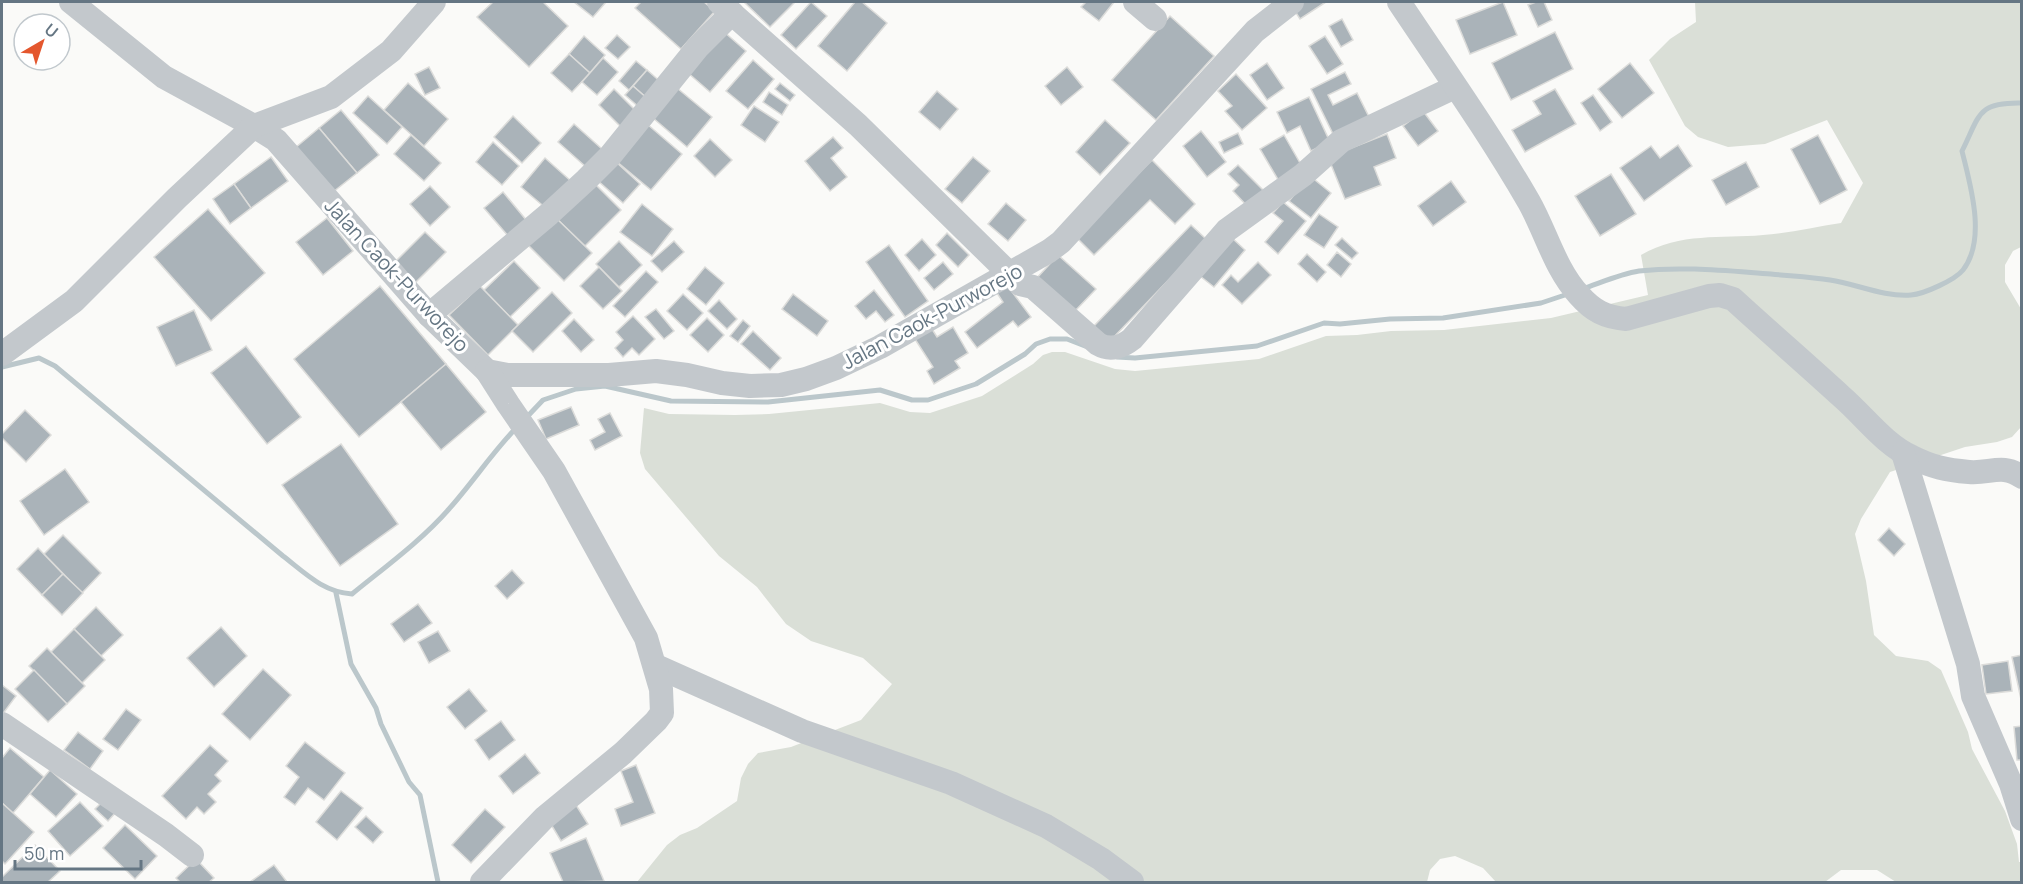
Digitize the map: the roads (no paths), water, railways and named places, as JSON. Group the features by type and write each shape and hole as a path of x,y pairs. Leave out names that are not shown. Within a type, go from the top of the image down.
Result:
{"street":[{"name":"Jalan Caok-Purworejo","path":"71,2 164,77 276,140 429,315 488,371 508,375 565,376 656,371 750,386 781,386 806,380 880,347 1009,272 1029,263 1061,242 1255,32 1292,2"},
{"path":"2,354 74,301 177,198 254,126 331,97 391,51 434,2"},
{"path":"1135,2 1155,19"},
{"path":"1399,2 1530,204 1574,289 1600,314 1626,319 1709,296 1720,295 1733,299 1903,453 1934,468 1972,472 2000,468 2013,471 2022,477"},
{"path":"429,315 549,214 610,156 698,47 725,7 858,124 1020,284 1033,287 1103,347 1110,348 1126,344 1227,230 1303,175 1341,141 1455,87"},
{"path":"482,882 544,818 607,767 657,721 662,713 663,703 656,666 646,638 554,471 488,371"},
{"path":"1903,453 1968,664 1973,696 2011,784 2022,819"},
{"path":"656,666 802,731 962,788 1046,826 1101,859 1132,882"},
{"path":"2,724 192,855"}],"waterway":[{"path":"1582,289 1632,272 1672,269 1722,270 1816,278 1901,295 1917,294 1931,289 1963,270 1974,243 1975,211 1962,151 1973,128 1988,108 2007,103 2022,103"},
{"path":"1117,357 1135,358 1257,346 1324,323 1443,318 1541,303 1568,294"},
{"path":"525,419 543,400 576,389 605,386 671,401 768,402 880,390 912,400 928,400 976,384 1025,354 1036,344 1050,339 1067,339 1085,346"},
{"path":"2,367 39,358 55,366 307,575 332,590 352,594 438,521 517,427"},
{"path":"336,593 351,664 376,708 381,724 409,782 420,795 438,882"}]}
